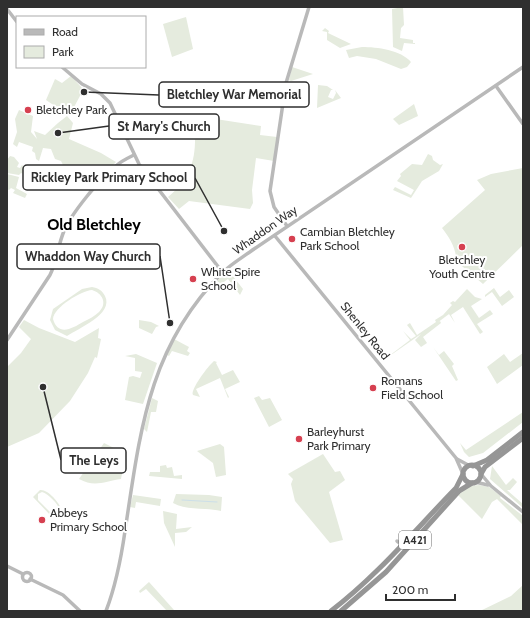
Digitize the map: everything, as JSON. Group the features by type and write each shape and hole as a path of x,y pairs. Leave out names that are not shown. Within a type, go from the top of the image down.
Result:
{"highway":[{"name":"A421","path":"457,489 474,483 479,479 485,467 523,432"},
{"name":"A421","path":"502,451 523,438"},
{"name":"A421","path":"332,611 396,562 457,489 465,469 494,458"},
{"path":"470,466 478,469 481,474"},
{"path":"463,472 467,482 474,483"},
{"name":"A421","path":"342,611 367,585"}],"street":[{"path":"287,226 274,207 270,191 286,83 309,7"},
{"path":"7,9 16,21"},
{"name":"Whaddon Way","path":"106,611 118,571 145,412 154,381 167,350 186,316 223,272 287,226 523,67"},
{"path":"63,68 81,84 101,94 114,109 134,155 144,172 223,272"},
{"path":"496,86 523,124"},
{"path":"7,340 50,275 69,220 110,171 121,162 134,155"},
{"name":"Shenley Road","path":"275,236 458,460 463,472"},
{"name":"Shenley Road","path":"458,460 470,466"},
{"path":"481,474 491,486 523,512"},
{"path":"474,483 491,486"},
{"path":"7,566 23,574 30,573 30,579 63,594 80,611"}],"green space":[{"path":"403,7 404,25 401,28 400,38 413,40 413,43 415,44 404,43 402,51 393,47 392,9"},
{"path":"186,17 193,49 172,57 163,24"},
{"path":"325,28 329,31 328,33 351,44 340,48 327,40 327,32 322,31"},
{"path":"362,47 395,52 407,58 411,62 407,67 401,69 376,59 357,56 349,58 346,50"},
{"path":"292,67 313,74 291,81 289,80"},
{"path":"71,76 82,88 89,92 82,96 81,94 73,109 69,107 61,110 46,100 55,79 62,83"},
{"path":"318,85 327,86 333,90 331,90 328,97 333,99 336,93 335,90 341,98 317,108"},
{"path":"414,104 418,116 399,125 393,119"},
{"path":"19,110 33,116 31,132 37,139 34,131 45,135 67,116 73,123 69,139 101,153 116,162 100,179 63,165 61,161 55,159 51,149 43,148 39,161 36,159 35,153 32,151 33,147 19,142 17,147 13,144 17,132 15,119"},
{"path":"209,118 261,126 260,135 277,137 274,161 256,158 252,190 253,203 250,209 189,201 179,209 168,197 184,180 192,162 195,142 194,119"},
{"path":"428,154 432,156 433,160 440,165 443,164 439,171 422,181 411,198 393,190 395,187 411,195 414,190 397,181 401,176 400,174 412,164 422,165"},
{"path":"10,156 14,157 19,163 17,167 20,168 22,165 23,166 29,176 21,173 19,175 7,173 7,160"},
{"path":"523,168 523,245 483,284 456,261 454,248 450,239 442,228 485,190 477,180 491,174"},
{"path":"7,174 19,177 16,188 27,194 25,198 13,193 15,190 11,188 9,190 7,189"},
{"path":"228,270 243,289 240,295 228,279 221,284 217,281"},
{"path":"92,287 101,291 105,296 105,309 87,325 67,336 55,330 50,320 53,309 82,289","holes":["92,290 96,291 103,299 103,305 102,309 90,319 66,330 58,328 55,325 53,319 55,314 69,300 81,293"]},
{"path":"494,288 500,297 509,290 514,297 502,306 492,292 485,297 485,295"},
{"path":"467,289 475,297 482,299 471,306 479,318 490,310 493,314 477,324 483,332 480,334 463,307 451,315 455,323 449,314 437,323 440,321 441,323 423,337 427,343 421,347 415,340 421,334 381,362 410,340 403,331 411,339 416,336 407,325 410,323 417,335 436,322 435,320 443,315 452,305 450,303 453,301 455,302"},
{"path":"24,320 39,328 75,342 99,328 98,338 101,339 97,358 95,357 88,373 70,401 39,433 7,447 7,367 21,353 31,339 19,327"},
{"path":"139,320 151,322 159,326 156,327 152,334 139,328"},
{"path":"174,339 189,347 187,351 190,353 188,356 172,351 169,356 165,354"},
{"path":"433,347 439,355 444,351 454,364 452,366 458,380 456,381"},
{"path":"523,353 523,365 497,384 487,367 504,354 510,362"},
{"path":"136,354 157,363 143,404 125,400 129,377 133,376 140,378 142,372 135,371 135,358 125,356"},
{"path":"214,361 217,362 216,363 222,375 233,370 240,382 225,389 229,397 228,398 220,378 196,389 200,397 193,395 194,388 197,383"},
{"path":"259,396 262,400 270,398 282,420 269,427 254,398"},
{"path":"152,398 158,401 156,412 151,412 147,432 144,429"},
{"path":"523,412 523,422 483,453 469,457 464,452 460,443 466,450"},
{"path":"104,443 126,453 121,479 100,483 90,483 79,479"},
{"path":"220,444 224,447 226,475 216,477 213,463 197,451"},
{"path":"323,454 335,472 340,471 345,480 329,492 343,540 330,543 295,501 291,484 293,479 288,474"},
{"path":"166,465 167,468 172,467 174,476 182,475 182,479 149,476 150,472 160,472 160,466"},
{"path":"492,466 506,485 513,478 517,482 510,490 507,490 523,504 523,508 490,479"},
{"path":"479,485 489,487 501,496 500,498 523,516 523,525 497,499 492,502 482,519 458,495 470,486"},
{"path":"40,490 47,492 59,504 62,511 60,515 52,517 33,497","holes":["42,492 51,497 58,506 60,511 57,515 52,514 38,500 38,494"]},
{"path":"176,494 222,497 221,511 190,508 178,505 173,503"},
{"path":"133,495 161,499 160,506 136,502 135,508 130,507"},
{"path":"163,511 177,514 176,529 192,527 186,532 175,533 175,547 164,523"},
{"path":"149,582 174,610 173,611 167,611 146,589 140,593 139,591"},
{"path":"523,585 523,611 480,611 511,596"}],"waterway":[{"path":"182,500 217,502"}],"place":[{"name":"Bletchley War Memorial","path":"84,92"},
{"name":"Bletchley Park","path":"28,110"},
{"name":"St Mary's Church","path":"58,133"},
{"name":"Rickley Park Primary School","path":"224,231"},
{"name":"Cambian Bletchley Park School","path":"292,239"},
{"name":"Bletchley Youth Centre","path":"462,247"},
{"name":"White Spire School","path":"193,279"},
{"name":"Whaddon Way Church","path":"170,323"},
{"name":"The Leys","path":"43,387"},
{"name":"Romans Field School","path":"373,388"},
{"name":"Barleyhurst Park Primary","path":"299,439"},
{"name":"Abbeys Primary School","path":"42,520"}],"district":[{"name":"Old Bletchley","path":"94,224"}]}
